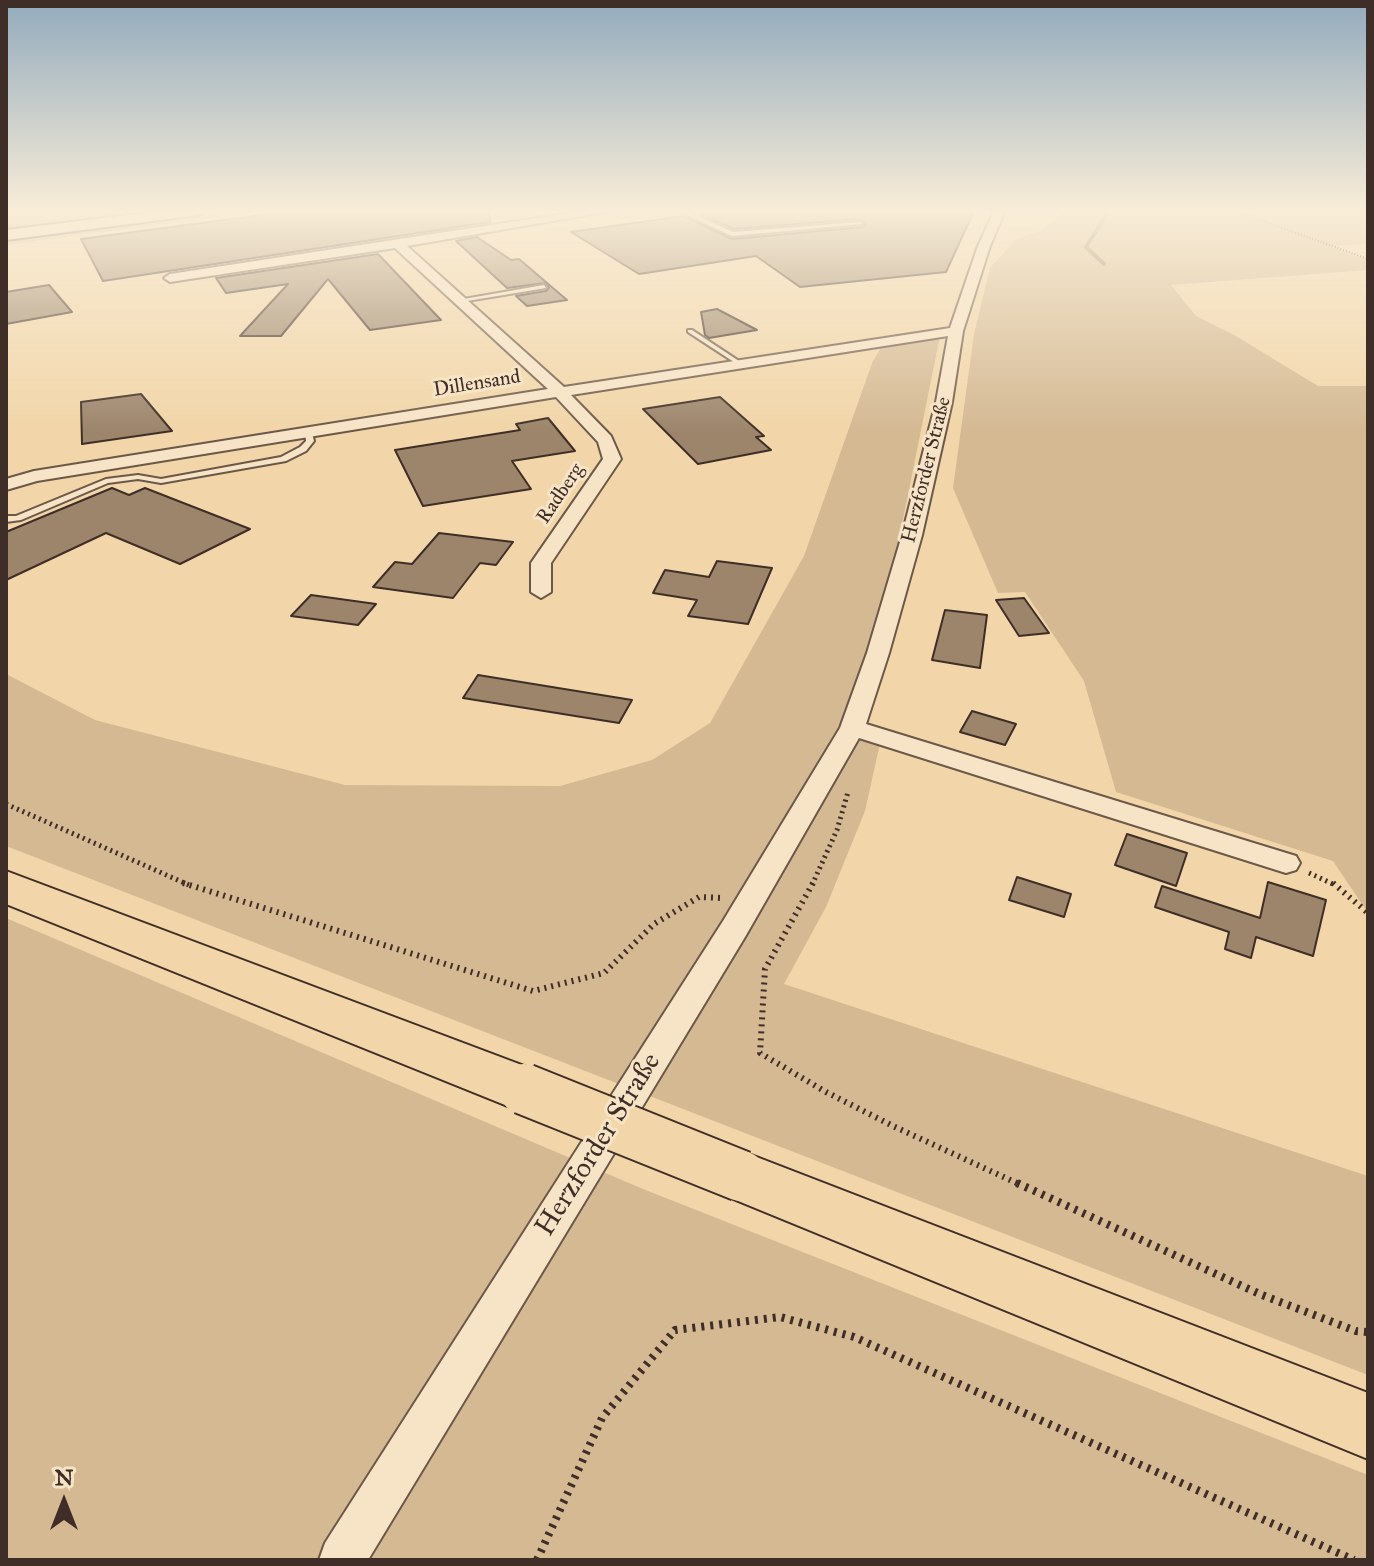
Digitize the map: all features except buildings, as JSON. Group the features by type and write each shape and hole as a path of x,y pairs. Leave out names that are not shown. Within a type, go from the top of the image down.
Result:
{"main road":[{"path":"6,887 524,1089 1368,1426"}],"street":[{"path":"443,284 559,391"},
{"name":"Herzforder Straße","path":"342,1560 751,900 852,728 878,653 912,535 944,402 956,331 971,284"},
{"name":"Dillensand","path":"6,485 34,476 308,431 956,331"},
{"name":"Radberg","path":"541,592 541,563 612,459 605,440 559,391"},
{"path":"852,728 1286,863"}],"lane":[{"path":"461,300 544,287"},
{"path":"690,331 739,363"},
{"path":"6,519 18,518 106,481 138,477 161,481 283,459 303,449 310,441 308,431"}],"path":[{"path":"852,728 857,748 837,830 810,890 765,969 760,1053 826,1092 933,1145 1262,1295 1356,1331 1368,1332"},
{"path":"6,804 181,883 533,991 604,973 654,924 699,897 751,900"},
{"path":"1286,863 1331,882 1368,913"},
{"path":"537,1560 602,1418 675,1330 780,1317 854,1337 1354,1560"}],"shaded area":[{"path":"986,284 1183,284 1171,285 1196,316 1236,336 1318,386 1368,386 1368,913 1333,861 1116,792 1084,681 1025,592 998,593 953,488 974,334"},
{"path":"940,336 876,653 852,728 881,739 865,811 826,907 784,984 1368,1176 1368,1375 6,846 6,674 95,720 345,785 560,786 652,760 710,723 804,556 872,363 880,349"},
{"path":"6,918 643,1189 1368,1475 1368,1560 6,1560"}]}
